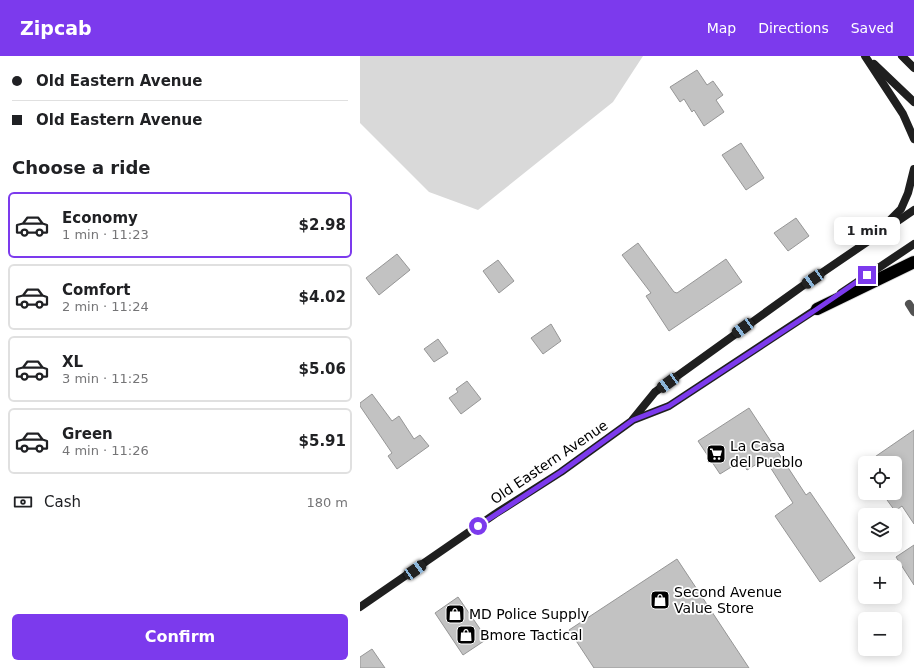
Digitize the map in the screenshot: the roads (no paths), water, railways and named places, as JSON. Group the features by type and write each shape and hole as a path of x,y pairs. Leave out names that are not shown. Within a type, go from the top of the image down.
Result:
{"highway":[{"path":"817,309 914,262"}],"street":[{"path":"866,56 914,102"},
{"path":"866,56 903,114 914,139"},
{"path":"902,56 914,68"},
{"path":"864,245 901,209 908,193 914,169"},
{"name":"Old Eastern Avenue","path":"633,420 655,392 796,291 914,210"},
{"name":"Old Eastern Avenue","path":"360,606 495,514 561,472 633,420 669,406 914,244"},
{"path":"909,304 914,312"}],"place":[{"name":"La Casa del Pueblo","path":"716,454"},
{"name":"Second Avenue Value Store","path":"660,600"},
{"name":"MD Police Supply","path":"455,614"},
{"name":"Bmore Tactical","path":"466,635"}]}
